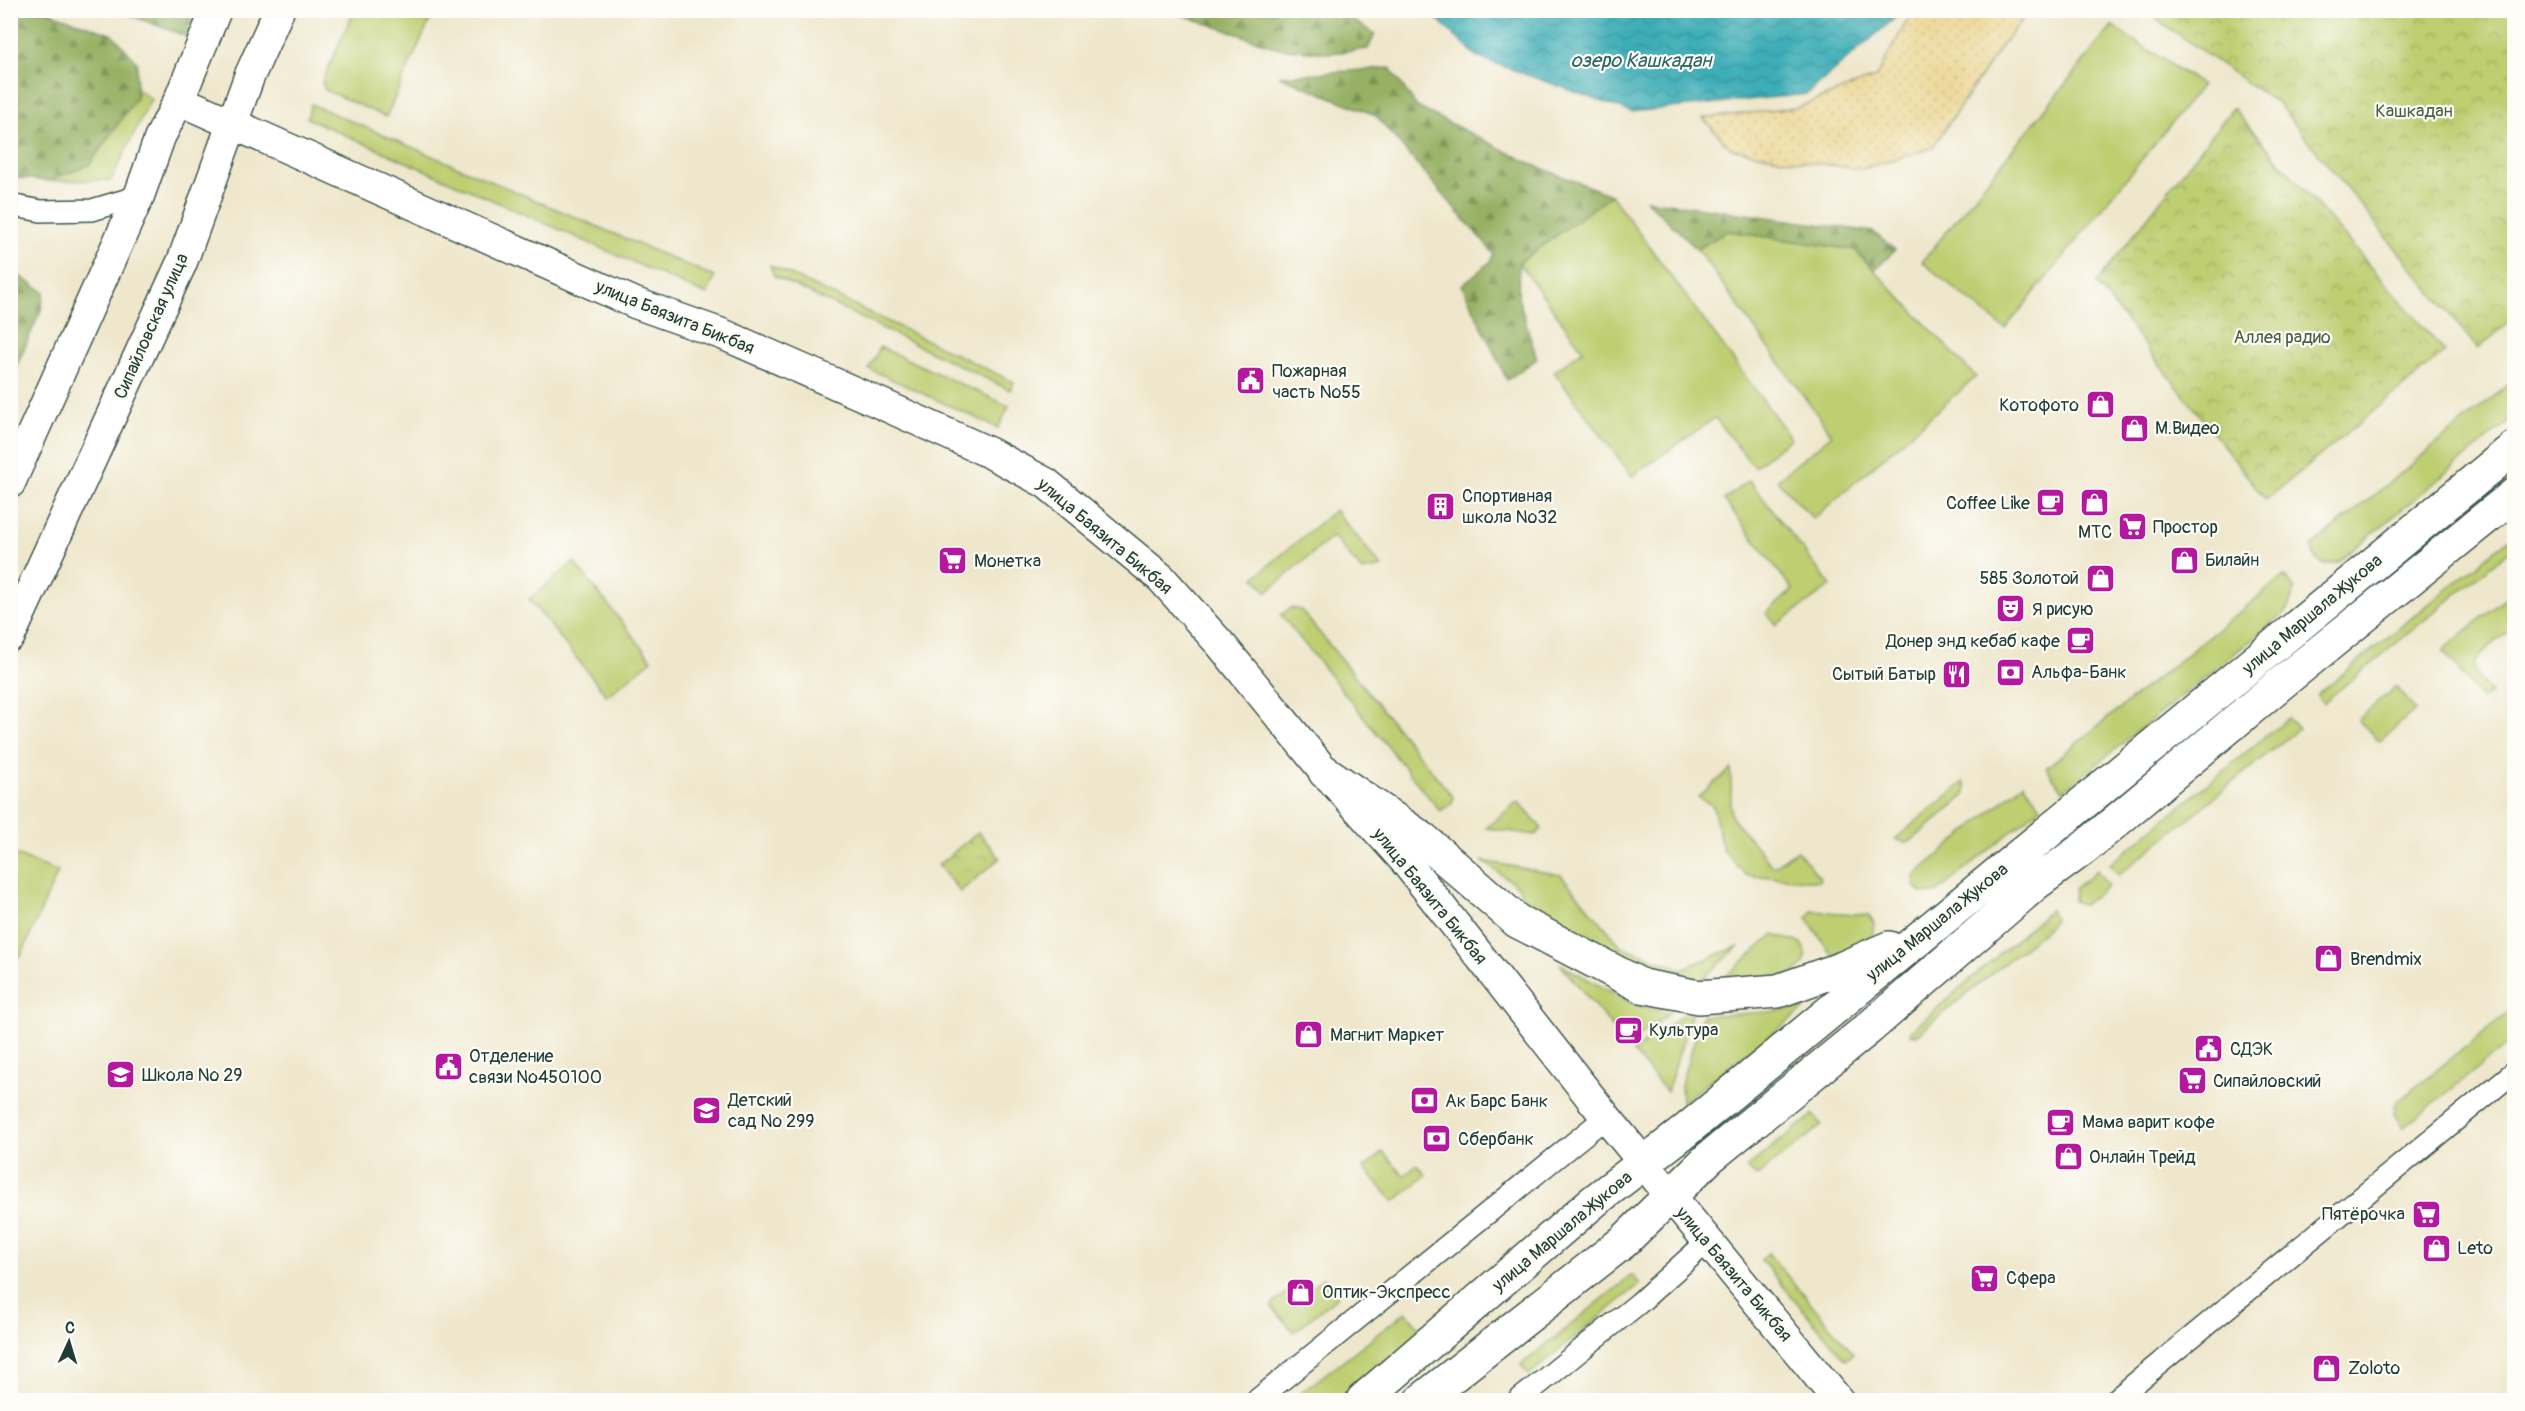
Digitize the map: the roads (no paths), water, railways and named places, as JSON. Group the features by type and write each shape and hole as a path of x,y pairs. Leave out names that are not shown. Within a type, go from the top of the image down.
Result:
{"main road":[{"path":"10,483 139,196 160,136 179,100 216,10"},
{"name":"Сипайловская улица","path":"10,636 182,262 249,77 279,10"},
{"name":"улица Баязита Бикбая","path":"179,100 635,303 722,334 875,401 990,453 1046,483 1161,578 1222,646 1325,772 1405,861 1606,1117 1838,1401"},
{"name":"улица Маршала Жукова","path":"1363,1401 1593,1202 2092,798 2326,601 2514,448"},
{"name":"улица Маршала Жукова","path":"1422,1401 1623,1242 1709,1158 1869,1028 2035,884 2084,848 2280,684 2514,495"},
{"path":"1325,772 1423,839 1517,921 1642,986 1699,997 1778,991 1843,968 1922,934"}],"street":[{"path":"10,205 41,211 92,210 139,196"},
{"path":"2115,1401 2514,1072"},
{"path":"1257,1401 1606,1117"},
{"path":"1519,1401 1639,1303 1708,1241"}],"water":[{"name":"озеро Кашкадан","path":"1429,11 1903,11 1807,94 1631,112 1477,57"}],"place":[{"name":"Пожарная часть №55","path":"1251,381"},
{"name":"Котофото","path":"2100,405"},
{"name":"М.Видео","path":"2134,428"},
{"name":"Coffee Like","path":"2051,503"},
{"name":"МТС","path":"2095,503"},
{"name":"Спортивная школа №32","path":"1441,506"},
{"name":"Простор","path":"2132,527"},
{"name":"Билайн","path":"2184,560"},
{"name":"Монетка","path":"953,561"},
{"name":"585 Золотой","path":"2100,578"},
{"name":"Я рисую","path":"2011,609"},
{"name":"Донер энд кебаб кафе","path":"2081,641"},
{"name":"Альфа-Банк","path":"2010,672"},
{"name":"Сытый Батыр","path":"1957,674"},
{"name":"Brendmix","path":"2329,959"},
{"name":"Культура","path":"1628,1030"},
{"name":"Магнит Маркет","path":"1309,1035"},
{"name":"СДЭК","path":"2209,1049"},
{"name":"Отделение связи №450100","path":"448,1066"},
{"name":"Школа № 29","path":"121,1075"},
{"name":"Сипайловский","path":"2192,1081"},
{"name":"Ак Барс Банк","path":"1424,1101"},
{"name":"Детский сад № 299","path":"707,1110"},
{"name":"Мама варит кофе","path":"2061,1122"},
{"name":"Сбербанк","path":"1437,1139"},
{"name":"Онлайн Трейд","path":"2068,1157"},
{"name":"Пятёрочка","path":"2426,1214"},
{"name":"Leto","path":"2436,1248"},
{"name":"Сфера","path":"1985,1278"},
{"name":"Оптик-Экспресс","path":"1301,1292"},
{"name":"Zoloto","path":"2327,1368"}],"park label":[{"name":"Кашкадан","path":"2414,111"},
{"name":"Аллея радио","path":"2282,337"}]}
